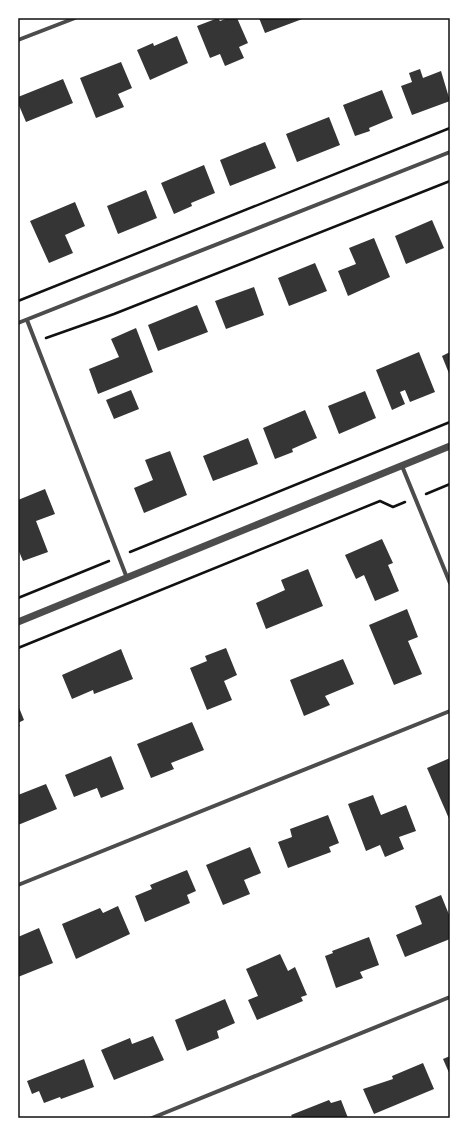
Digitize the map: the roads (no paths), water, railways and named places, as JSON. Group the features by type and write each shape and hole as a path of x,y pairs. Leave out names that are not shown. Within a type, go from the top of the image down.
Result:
{"street":[{"path":"18,40 75,18"},
{"path":"18,323 450,152"},
{"path":"27,320 127,578"},
{"path":"18,622 450,446"},
{"path":"402,466 450,583"},
{"path":"18,885 450,711"},
{"path":"152,1118 450,997"}]}
